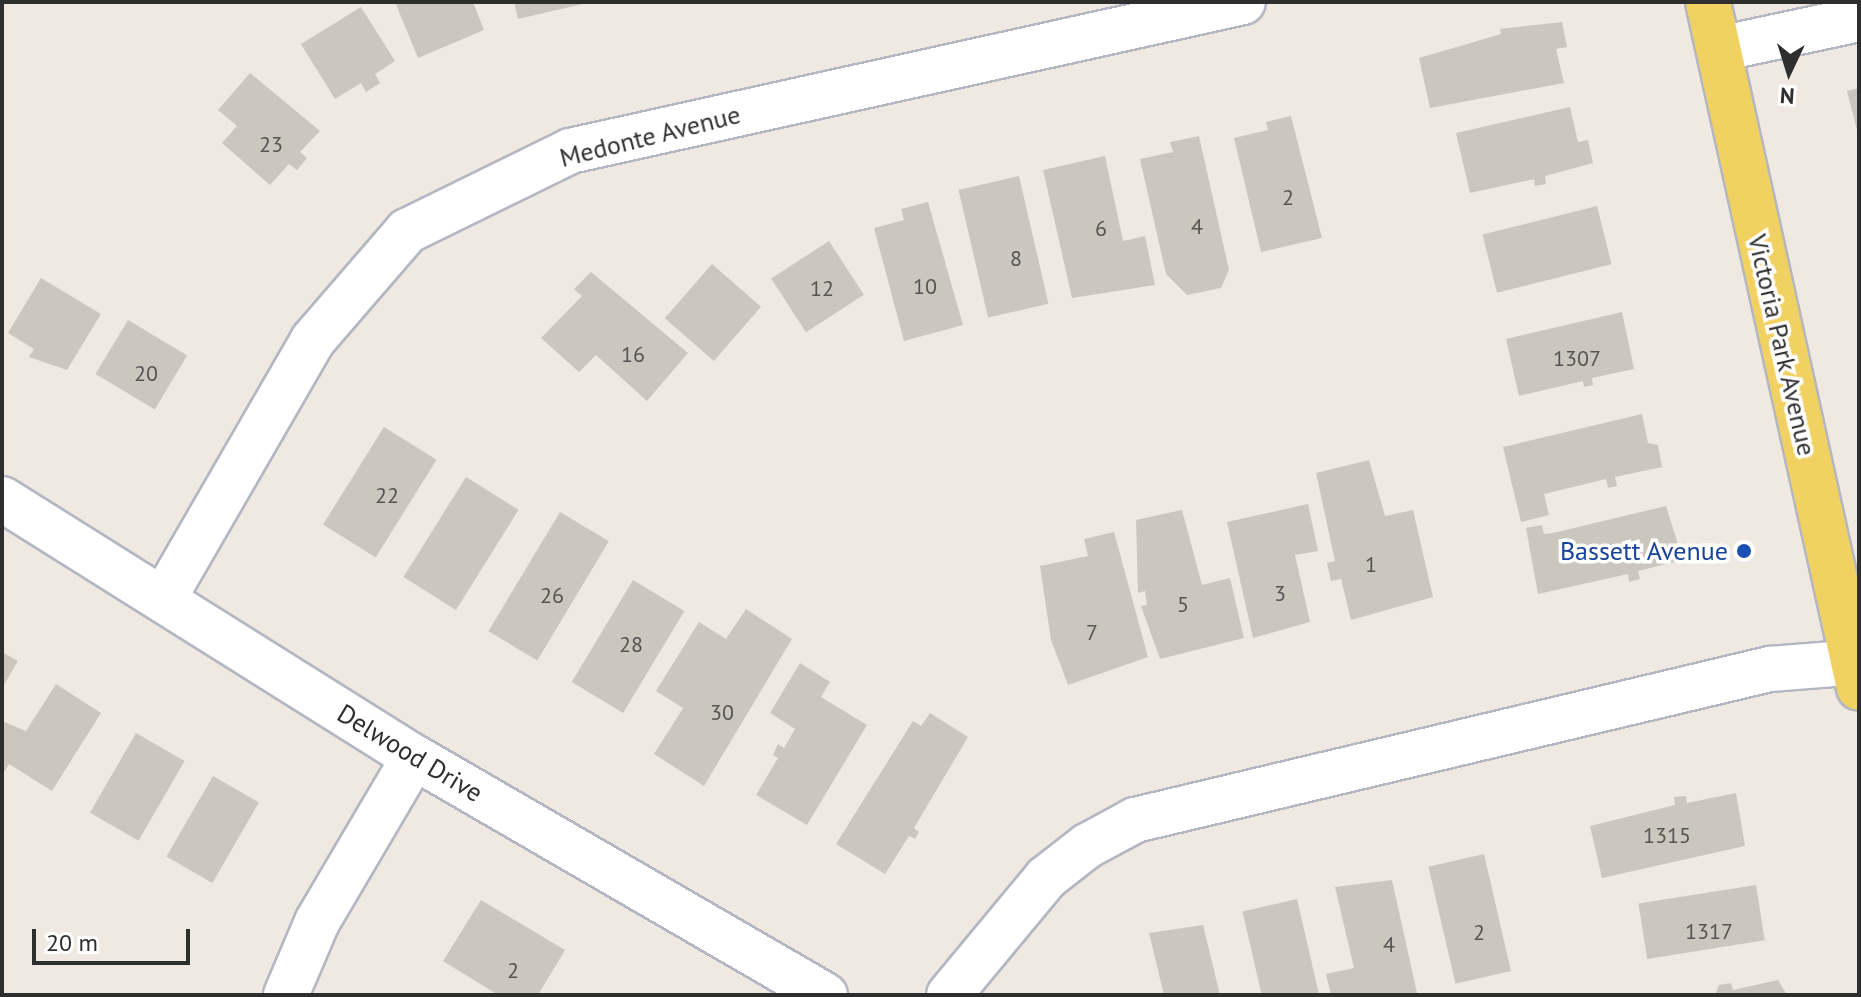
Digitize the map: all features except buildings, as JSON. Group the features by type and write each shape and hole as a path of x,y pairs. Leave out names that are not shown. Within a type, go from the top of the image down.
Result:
{"main road":[{"name":"Victoria Park Avenue","path":"1708,2 1857,670"}],"street":[{"name":"Medonte Avenue","path":"164,598 313,340 407,231 570,151 1243,2"},
{"path":"1719,49 1859,19"},
{"name":"Delwood Drive","path":"2,499 414,757 825,995"},
{"path":"949,995 1046,878 1087,846 1135,820 1770,669 1857,670"},
{"path":"286,995 317,922 414,757"}],"place":[{"name":"Bassett Avenue","path":"1744,551"}]}
